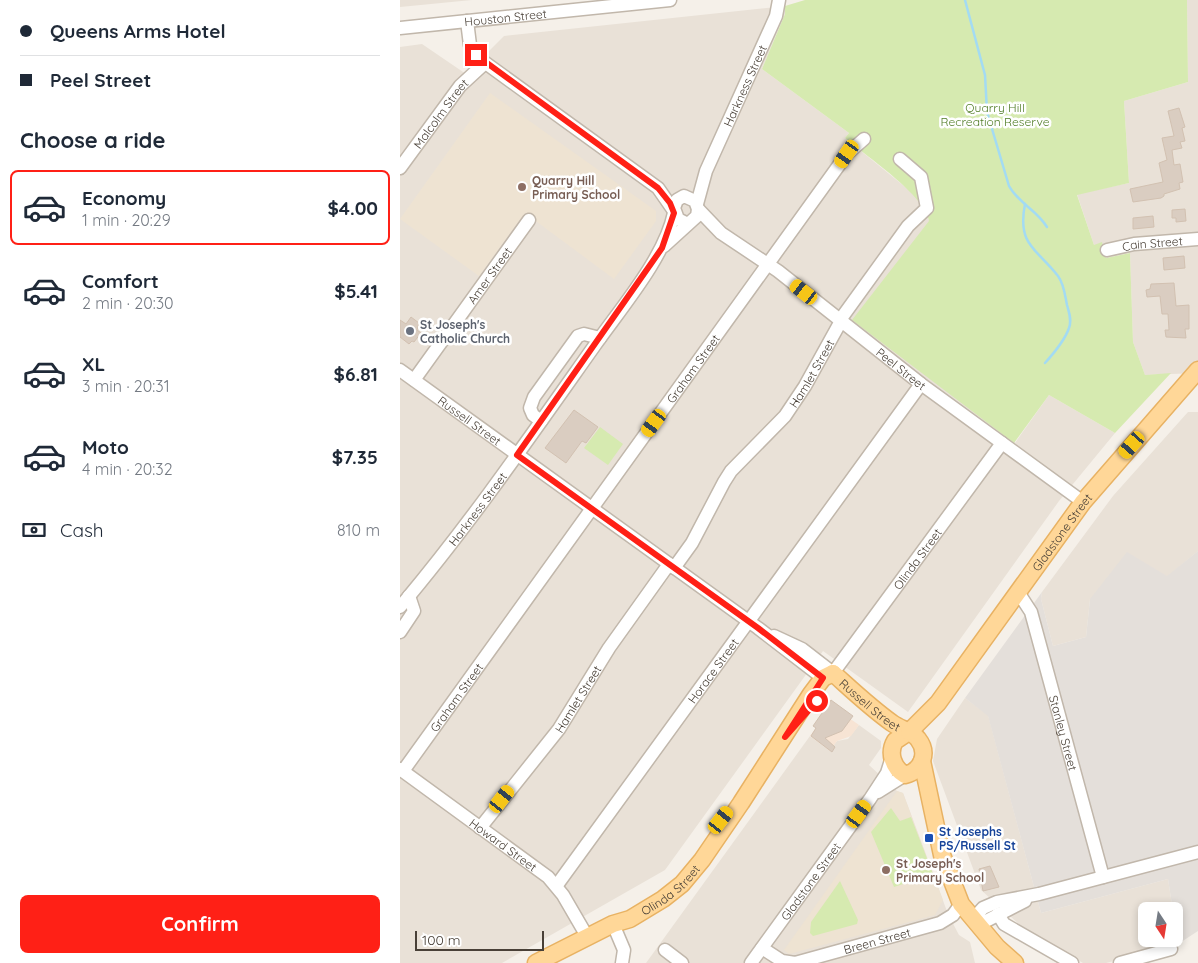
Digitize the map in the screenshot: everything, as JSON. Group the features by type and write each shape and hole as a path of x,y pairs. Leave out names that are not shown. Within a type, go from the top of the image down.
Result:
{"main road":[{"name":"Gladstone Street","path":"908,732 938,703 1083,502 1198,371"},
{"name":"Russell Street","path":"829,678 908,732"},
{"name":"Russell Street","path":"829,678 887,732 893,751"},
{"name":"Olinda Street","path":"588,938 613,924 626,912 661,892 683,872 829,678"},
{"name":"Gladstone Street","path":"922,754 938,703"},
{"path":"975,920 950,851 941,839 918,786 896,768 893,751 900,735 908,732 919,740 941,839 942,855 961,904 997,947 1015,963"},
{"path":"906,775 919,769 922,754"},
{"path":"536,963 588,938"},
{"path":"550,963 588,938"}],"street":[{"name":"Houston Street","path":"400,28 670,0"},
{"name":"Harkness Street","path":"697,207 706,170 776,16 778,0"},
{"path":"466,21 472,48 485,63 658,188 692,198 697,207 696,220 689,224 680,222 658,188"},
{"name":"Malcolm Street","path":"400,168 460,86 485,63"},
{"name":"Graham Street","path":"402,770 769,265 847,154 864,140"},
{"name":"Hamlet Street","path":"480,828 560,729 609,648 692,543 724,482 736,466 785,416 805,386 840,320 908,226 919,218 927,208 920,176 900,159"},
{"name":"Harkness Street","path":"685,196 706,170"},
{"path":"674,212 677,200 685,196"},
{"name":"Peel Street","path":"697,207 721,233 769,265 921,384 1083,502"},
{"name":"Harkness Street","path":"662,248 674,212"},
{"name":"Amer Street","path":"414,380 529,220"},
{"name":"Harkness Street","path":"400,607 517,455 662,248 689,224"},
{"name":"Peel Street","path":"689,224 721,233"},
{"name":"Cain Street","path":"1106,250 1134,244 1198,239"},
{"path":"541,421 530,408 534,397 578,336 584,334 600,338"},
{"name":"Russell Street","path":"400,370 829,678"},
{"name":"Horace Street","path":"557,885 754,625 921,384"},
{"name":"Olinda Street","path":"829,678 1002,443"},
{"name":"Stanley Street","path":"1018,592 1031,612 1103,877"},
{"path":"400,632 414,611 409,596"},
{"name":"Gladstone Street","path":"751,963 870,799 886,773 893,751"},
{"name":"Howard Street","path":"402,770 557,885 588,938"},
{"name":"Gladstone Street","path":"870,799 884,787 906,775"},
{"path":"975,920 980,910 990,904 1039,894 1198,852"},
{"path":"975,920 998,914 1039,894"},
{"name":"Breen Street","path":"762,948 782,961 794,963 940,923 953,915 961,904"},
{"path":"998,914 1004,924 1072,963"},
{"path":"613,924 624,950 622,963"},
{"path":"1120,963 1171,949"},
{"path":"665,950 682,963"}],"shaded area":[{"path":"400,0 472,0 400,7"},
{"path":"1187,0 1198,0 1198,373 1145,375 1133,342 1130,253 1106,258 1094,245 1077,194 1129,183 1124,101 1188,82"},
{"path":"785,6 785,14 762,69 849,133 845,138 915,195 923,205 1015,443 1049,395 1115,433 1059,501 908,712 823,651 665,870 502,963 400,963 400,47 422,44 466,74 504,36"},
{"name":"Quarry Hill Primary School","path":"490,93 656,211 656,221 614,279 525,213 479,276 400,219"},
{"path":"1188,412 1198,412 1198,551 1168,576 1090,599 1086,637 1053,646 1041,599 1042,592 1113,496"},
{"path":"1198,551 1198,931 1183,941 1183,902 1172,902 1168,879 1041,913 988,716 965,698 1042,592 1041,599 1053,646 1086,637 1090,599 1127,552 1167,576"},
{"path":"965,698 988,715 1041,913 1168,879 1172,902 1138,902 1138,948 1163,948 1106,963 1083,963 1021,926 981,890 933,761 937,739"},
{"path":"832,706 859,725 851,736 837,741 830,751 810,736"},
{"path":"859,725 881,741 881,748 869,765 897,791 903,793 948,914 959,935 970,942 975,963 646,963 810,736 830,750 837,741 848,739"},
{"name":"St Joseph's Primary School","path":"897,791 903,793 943,900 935,915 789,954 784,950"}],"green space":[{"name":"Quarry Hill Recreation Reserve","path":"805,0 1187,0 1188,82 1124,101 1129,183 1077,195 1094,245 1102,242 1106,258 1130,253 1133,342 1145,375 1171,373 1115,433 1049,395 1014,443 852,320 929,221 925,211 906,188 845,138 849,133 762,69 785,14 785,6"},
{"path":"600,427 623,444 608,465 584,448"},
{"path":"891,808 900,821 911,817 933,874 894,887 871,832"},
{"path":"840,881 858,920 857,924 813,936 810,933 811,922"}],"building":[{"path":"1179,108 1185,127 1182,128 1185,141 1180,142 1182,148 1172,150 1174,165 1180,164 1183,182 1179,183 1180,189 1164,194 1161,198 1133,202 1130,189 1163,182 1159,163 1167,160 1162,138 1174,136 1168,111"},
{"path":"1185,209 1186,221 1176,222 1176,218 1172,218 1172,210"},
{"path":"1153,216 1154,227 1133,229 1133,218"},
{"path":"1184,256 1185,268 1164,270 1163,258"},
{"path":"1174,283 1176,306 1189,305 1189,329 1185,329 1186,338 1166,337 1165,330 1169,330 1168,314 1162,314 1160,296 1147,297 1146,290 1150,289 1151,284"},
{"name":"St Joseph's Catholic Church","path":"411,317 419,323 417,330 421,333 414,342 412,341 409,344 400,337 400,320 406,324"},
{"path":"574,410 598,427 586,443 582,441 566,463 545,448"},
{"path":"831,700 853,716 842,731 825,738 835,747 832,752 811,736 816,728 813,726"},
{"path":"990,866 999,887 983,891 979,869"}],"waterway":[{"path":"965,0 985,75 987,112 1009,186 1017,197 1047,227"},
{"path":"1025,204 1023,218 1026,237 1030,245 1060,279 1070,316 1070,325 1065,337 1045,363"}],"place":[{"name":"Quarry Hill Primary School","path":"522,187"},
{"name":"St Joseph's Catholic Church","path":"410,331"},
{"name":"St Josephs PS/Russell St","path":"929,838"},
{"name":"St Joseph's Primary School","path":"886,870"}],"route":[{"path":"476,55 658,188 670,203 674,213 672,225 662,248 517,455 758,628 781,648 823,678 806,700 785,737 817,701"}]}
